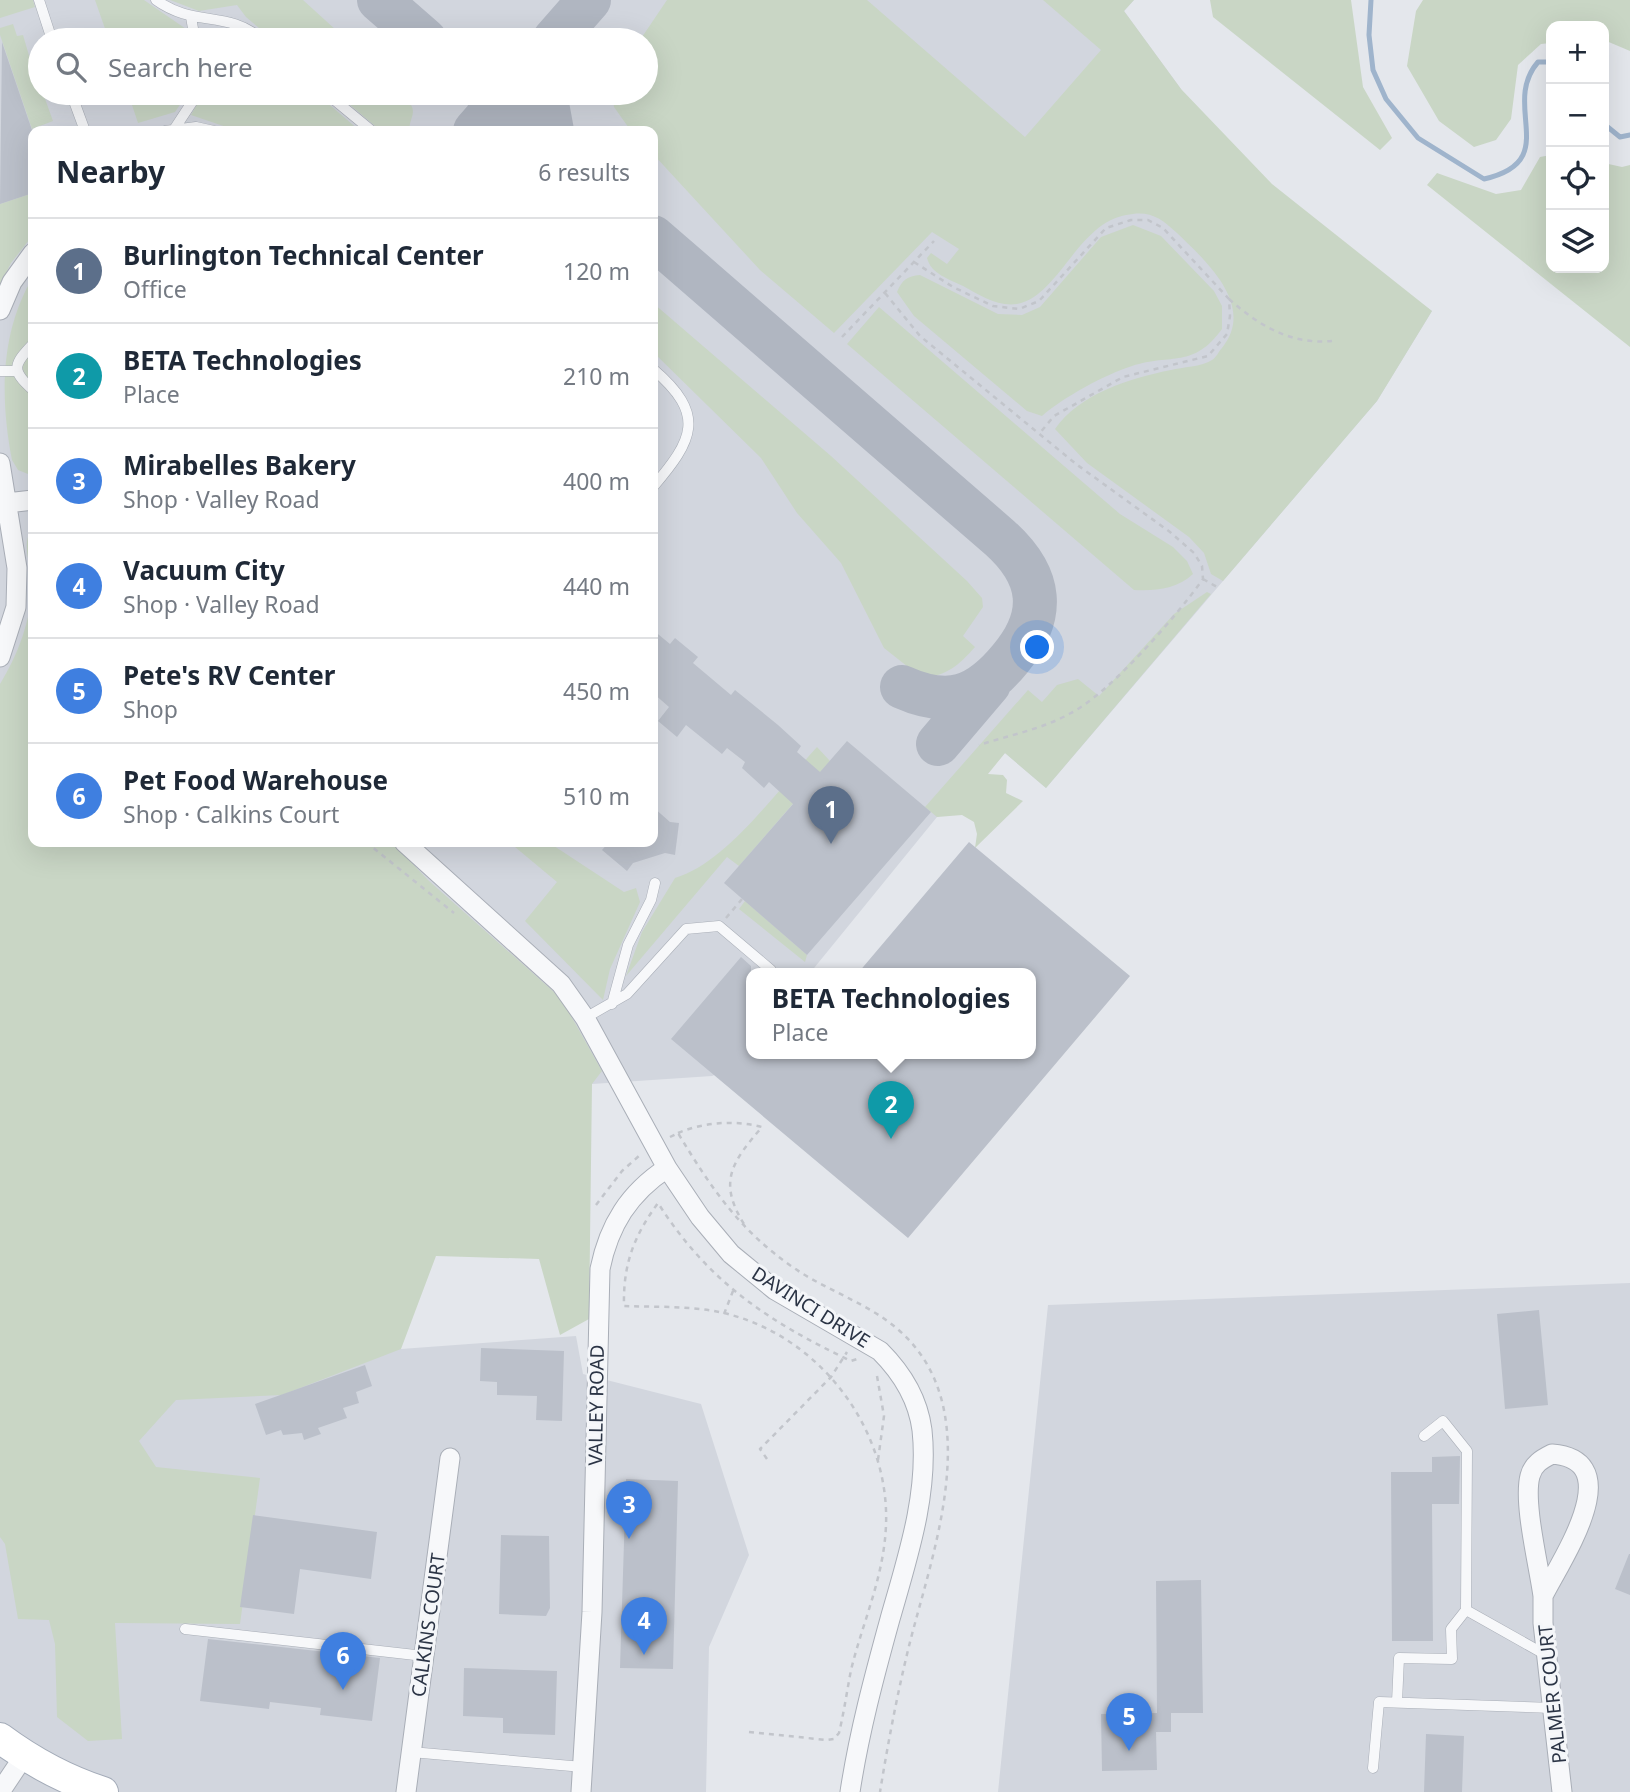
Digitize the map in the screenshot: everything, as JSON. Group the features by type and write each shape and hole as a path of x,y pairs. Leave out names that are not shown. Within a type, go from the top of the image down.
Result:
{"main road":[{"path":"0,1738 24,1756 56,1773 103,1792"}],"street":[{"path":"0,310 12,282 28,260"},
{"path":"0,463 16,568 16,607 0,657"},
{"path":"7,503 28,501"},
{"name":"DAVINCI DRIVE","path":"410,847 550,972 585,1018 667,1168 714,1236 751,1272 798,1304 880,1351 902,1377 918,1411 923,1449 913,1534 866,1708 850,1792"},
{"name":"VALLEY ROAD","path":"581,1792 592,1599 600,1269 612,1228 623,1209 649,1180 667,1168"},
{"name":"PALMER COURT","path":"1543,1596 1591,1499 1591,1481 1582,1465 1567,1455 1552,1454 1539,1460 1530,1475 1528,1497 1543,1596 1562,1792"},
{"name":"CALKINS COURT","path":"406,1792 450,1458"},
{"path":"0,1792 24,1756"}],"lane":[{"path":"39,0 48,28"},
{"path":"156,0 191,17 235,22 244,28"},
{"path":"191,17 193,28"},
{"path":"75,105 83,126"},
{"path":"172,126 189,105"},
{"path":"341,105 366,126"},
{"path":"28,349 18,359 16,371 28,386"},
{"path":"0,371 16,371"},
{"path":"658,374 678,396 689,420 684,447 658,481"},
{"path":"612,1004 628,944 650,900 655,883"},
{"path":"585,1018 627,994 686,929 719,926 769,968"},
{"path":"1398,1702 1399,1658 1452,1659 1451,1629 1465,1609 1467,1451 1443,1420 1424,1436"},
{"path":"1465,1609 1547,1656"},
{"path":"185,1629 424,1656"},
{"path":"1373,1768 1379,1702 1553,1708"},
{"path":"411,1752 583,1767"}],"path":[{"path":"914,262 953,288 993,306 1019,309 1040,301 1106,228 1131,220 1148,220 1163,228 1229,299 1254,319 1293,339 1312,343 1332,341"},
{"path":"842,337 934,241"},
{"path":"885,293 920,336 1128,504 1170,532 1194,553 1202,566 1203,579 1098,697 1048,723 979,745"},
{"path":"1039,434 1054,416 1124,377 1208,356 1227,334 1229,299"},
{"path":"1203,579 1217,587"},
{"path":"719,926 742,899"},
{"path":"678,1133 742,1122 762,1127 737,1157 731,1173 730,1189 736,1210 748,1230"},
{"path":"596,1205 622,1171 641,1155"},
{"path":"749,1732 827,1740 834,1739 839,1733 852,1669 880,1574 886,1527 886,1494 878,1460 865,1427 831,1377 779,1336 724,1314 624,1306 623,1277 631,1246 658,1203 691,1249 733,1292 784,1326 851,1362 867,1355"},
{"path":"724,1314 733,1292"},
{"path":"779,1336 784,1326"},
{"path":"767,1459 760,1449 831,1377 856,1335"},
{"path":"876,1374 884,1416 878,1460"}],"shaded area":[{"path":"0,0 1134,0 1124,11 1181,89 1199,144 1432,311 1377,401 1046,788 1005,753 955,810 937,817 814,968 746,968 746,1014 740,1064 712,1076 592,1084 298,847 658,847 658,126 28,126 28,692 0,730"},
{"path":"0,1257 401,1349 576,1336 583,1374 701,1404 749,1555 709,1647 706,1792 0,1792"},
{"path":"1630,1283 1630,1792 998,1792 1048,1305"}],"green space":[{"path":"0,0 33,0 35,7 0,18"},
{"path":"95,0 144,0 185,28 105,28"},
{"path":"170,0 303,0 334,28 259,28 237,5 199,11"},
{"path":"667,0 867,0 1025,137 1101,50 1043,0 1134,0 1124,11 1181,89 1272,184 1432,311 1377,401 1223,581 1211,574 1204,553 1189,537 1087,463 1055,429 1077,406 1107,389 1155,373 1203,364 1215,358 1222,348 1231,332 1234,316 1231,301 1213,271 1177,233 1148,214 1126,215 1109,221 1081,245 1045,288 1032,298 1017,304 1003,304 989,300 932,268 927,258 931,253 947,264 959,249 932,232 834,333 760,270 658,159 658,126 627,126 614,107 658,105 658,28 648,28"},
{"path":"1210,0 1351,0 1363,87 1392,138 1380,150 1213,17"},
{"path":"1423,0 1630,0 1630,51 1609,42 1609,21 1546,21 1546,44 1541,44 1518,65 1511,119 1496,140 1474,147 1439,121 1407,66 1416,11"},
{"path":"13,24 17,36 23,35 28,52 28,105 47,105 53,121 31,126 0,35 0,28"},
{"path":"132,105 180,105 175,112 138,123"},
{"path":"196,105 330,105 354,126 223,126 191,115"},
{"path":"350,105 411,105 410,126 375,126"},
{"path":"1546,156 1546,273 1609,273 1609,164 1622,167 1630,165 1630,347 1427,185 1437,173 1496,194 1521,190 1540,157"},
{"path":"28,195 28,241 11,263 0,285 0,204"},
{"path":"1133,225 1161,236 1214,291 1222,306 1222,329 1211,342 1191,355 1146,362 1121,370 1072,394 1042,416 1027,411 914,316 897,292 906,279 920,275 998,314 1022,315 1040,307 1101,237"},
{"path":"28,287 28,474 18,470 12,460 5,389 9,343"},
{"path":"658,307 831,456 967,581 982,598 983,607 963,636 975,647 946,672 922,678 884,648 841,563 797,513 761,458 658,357"},
{"path":"879,307 1120,514 1173,547 1187,561 1193,574 1166,588 1134,590 847,344"},
{"path":"1207,592 1211,594 1046,788 1005,753 988,774 1003,775 1007,780 1006,793 1023,801 975,848 977,834 974,822 962,815 937,817 925,807 1028,690 1042,702 1057,685 1078,679 1099,696 1174,614"},
{"path":"28,616 28,847 397,847 428,880 554,992 566,1007 602,1071 592,1084 589,1319 560,1335 539,1259 436,1256 401,1349 282,1395 176,1400 139,1441 156,1467 260,1478 240,1624 115,1623 122,1739 88,1741 57,1717 55,1644 49,1620 18,1619 5,1544 0,1537 0,684 18,649"},
{"path":"817,747 830,761 739,866 727,857 626,976 642,932 675,878 694,870 733,841"},
{"path":"515,847 556,847 624,892 636,888 640,902 610,969 603,1000 525,921 557,882"},
{"path":"745,901 807,955 805,962 739,909"}],"building":[{"path":"2,42 31,126 28,126 28,195 0,204"},
{"path":"658,634 670,644 675,638 698,657 693,663 731,695 735,690 778,725 801,746 797,752 820,772 847,741 931,812 807,955 724,883 793,804 769,782 764,788 742,768 745,762 727,748 722,754 686,725 677,737 658,721 669,707 658,697"},
{"path":"658,811 670,822 679,823 675,855 665,853 633,863 627,871 602,850 605,847 658,847"},
{"path":"969,842 1130,976 908,1238 671,1039 741,957 751,966 746,968 746,1059 1036,1059 1036,968 862,968"},
{"path":"1539,1310 1548,1405 1505,1409 1497,1314"},
{"path":"481,1348 564,1351 562,1421 536,1420 537,1396 497,1395 497,1382 480,1381"},
{"path":"365,1365 372,1386 356,1392 359,1403 343,1408 347,1418 318,1428 321,1434 304,1440 302,1433 283,1435 281,1430 266,1435 255,1404"},
{"path":"1460,1456 1459,1504 1432,1504 1433,1641 1392,1641 1391,1472 1432,1472 1432,1457"},
{"path":"626,1479 678,1481 673,1669 620,1668"},
{"path":"253,1515 377,1532 371,1579 300,1569 294,1614 240,1607"},
{"path":"501,1535 549,1536 550,1608 546,1616 499,1614"},
{"path":"1630,1554 1630,1595 1615,1589"},
{"path":"1201,1580 1203,1713 1171,1713 1171,1732 1156,1732 1157,1770 1102,1771 1101,1714 1157,1713 1156,1581"},
{"path":"208,1639 380,1658 372,1721 320,1715 321,1708 270,1702 269,1709 200,1701"},
{"path":"464,1668 557,1671 555,1735 503,1733 503,1718 463,1716"},
{"path":"1426,1734 1464,1736 1462,1792 1424,1792"}],"waterway":[{"path":"1371,0 1369,35 1373,70 1386,99 1418,138 1484,179 1507,171 1520,159 1526,146 1525,96 1528,79 1538,62 1546,62"},
{"path":"1609,128 1620,137 1630,135"}],"taxiway":[{"path":"379,0 411,28"},
{"path":"564,28 589,0"},
{"path":"479,126 498,105"},
{"path":"500,105 524,126"},
{"path":"547,105 551,126"},
{"path":"658,241 1000,538 1024,567 1035,596 1034,611 1022,643 998,672 974,691 948,698 934,697 902,687"},
{"path":"938,744 989,684"}],"place":[{"name":"Burlington Technical Center","path":"831,844"},
{"name":"BETA Technologies","path":"891,1139"},
{"name":"Mirabelles Bakery","path":"629,1539"},
{"name":"Vacuum City","path":"644,1655"},
{"name":"Pet Food Warehouse","path":"343,1690"},
{"name":"Pete's RV Center","path":"1129,1751"}]}
